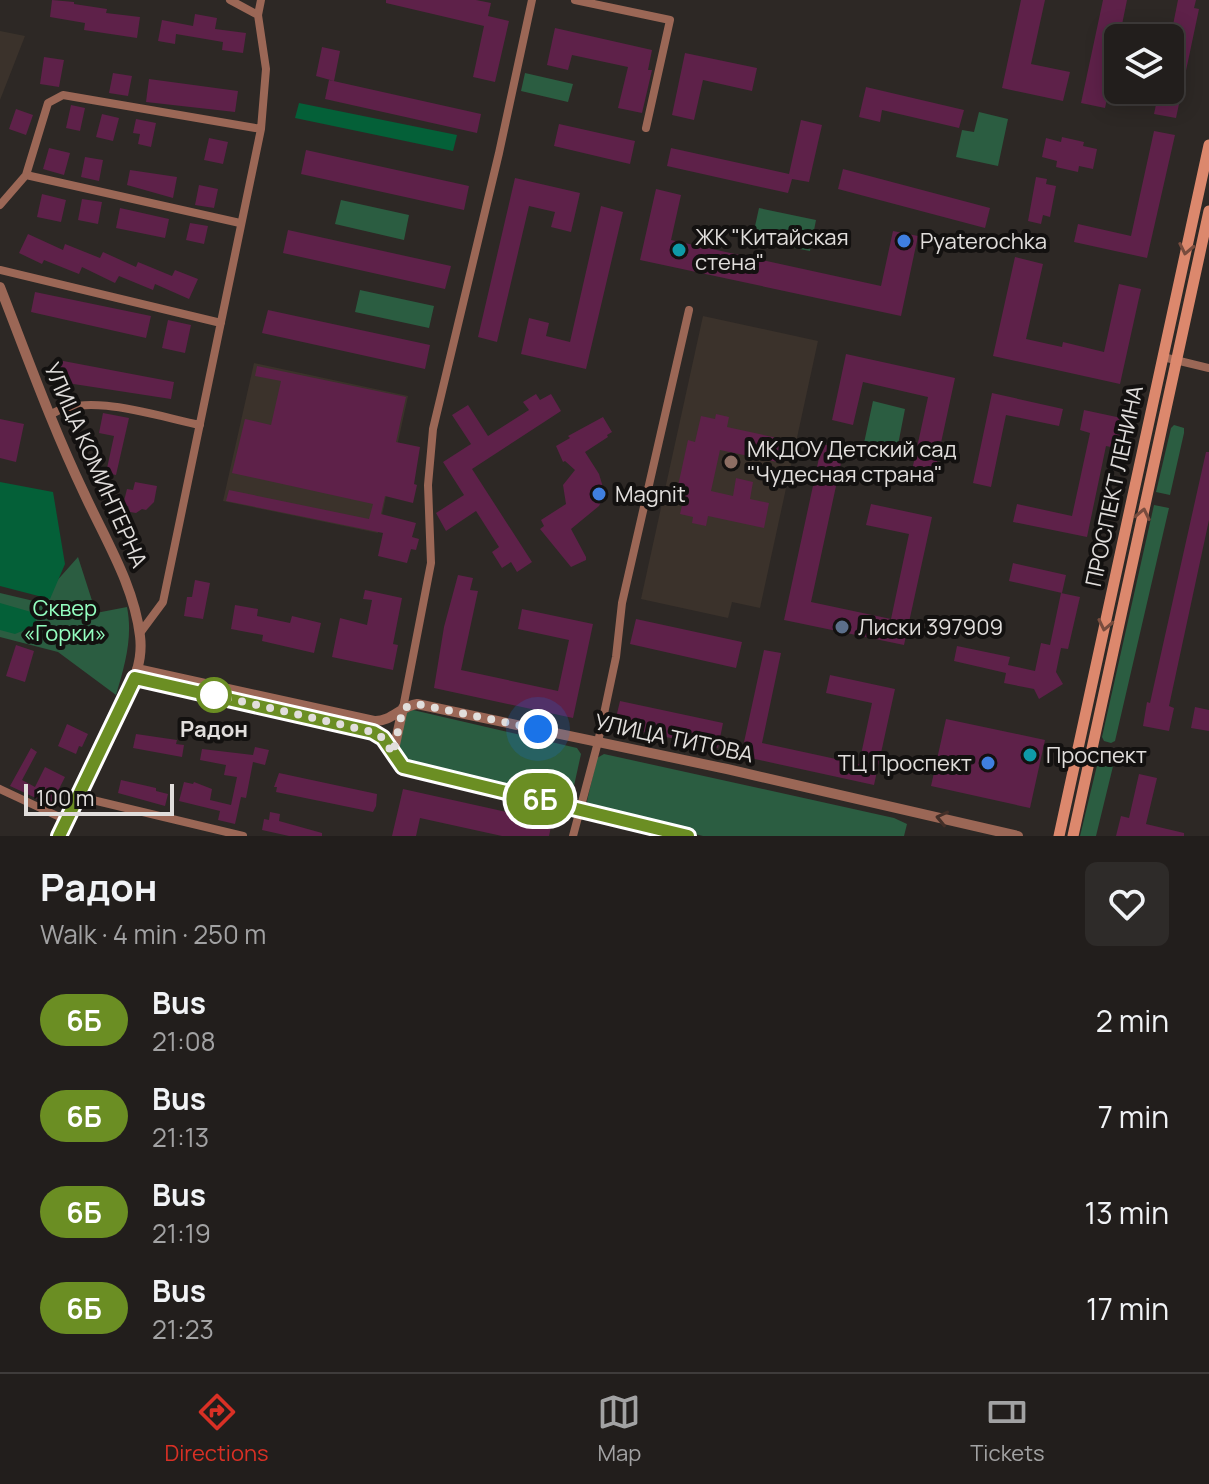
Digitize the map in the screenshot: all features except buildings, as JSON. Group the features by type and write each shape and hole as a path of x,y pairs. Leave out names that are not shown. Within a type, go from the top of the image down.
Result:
{"main road":[{"name":"ПРОСПЕКТ ЛЕНИНА","path":"1059,836 1209,145"},
{"name":"ПРОСПЕКТ ЛЕНИНА","path":"1073,836 1209,211"}],"street":[{"path":"230,0 258,15"},
{"path":"140,633 163,602 261,129 266,69 258,15 261,0"},
{"path":"393,754 431,563 428,485 433,429 532,0"},
{"path":"575,0 670,20 646,128"},
{"path":"0,205 26,175 48,103 63,95 261,129"},
{"path":"26,175 240,223"},
{"path":"0,270 221,323"},
{"name":"УЛИЦА КОМИНТЕРНА","path":"0,287 50,415 119,563 140,633 142,656 136,673 59,836"},
{"path":"573,836 598,742 616,657 622,603 689,310"},
{"path":"1163,357 1209,368"},
{"path":"50,415 62,407 91,403 200,425"},
{"path":"136,673 373,732 383,738 403,767 688,836"},
{"name":"УЛИЦА ТИТОВА","path":"136,673 374,721 382,721 403,708 417,704 1018,836"},
{"path":"407,689 417,704"},
{"path":"0,789 66,820"},
{"path":"80,797 243,836"}],"shaded area":[{"path":"0,31 25,36 0,100"},
{"name":"МКДОУ Детский сад \"Чудесная страна\"","path":"703,316 818,341 760,608 732,602 728,618 641,599"},
{"path":"254,363 408,396 378,533 223,501"}],"green space":[{"path":"525,73 573,84 568,102 521,91"},
{"path":"299,103 457,135 453,151 295,118"},
{"path":"979,112 1008,119 998,166 956,157 962,130 974,132"},
{"path":"341,200 409,215 404,240 335,224"},
{"path":"759,208 816,220 810,251 752,240"},
{"path":"360,290 434,306 429,328 355,312"},
{"path":"873,401 905,409 897,450 864,443"},
{"path":"1174,425 1184,428 1184,433 1170,495 1156,492"},
{"path":"0,482 53,492 65,564 50,599 0,586"},
{"path":"1154,505 1169,508 1115,741 1111,743 1102,737"},
{"name":"Сквер «Горки»","path":"78,557 96,613 127,607 129,640 116,695 58,652 0,637 0,593 38,602"},
{"path":"0,603 38,614 34,626 15,634 0,630"},
{"path":"413,710 577,748 581,754 572,795 557,801 402,760 397,754 402,715"},
{"path":"1106,750 1116,754 1096,836 1080,836 1100,753"},
{"path":"604,754 894,818 907,824 904,836 703,836 592,811 587,801 597,758"}],"bus line":[{"name":"6Б","path":"59,836 135,678 373,732 383,738 403,767 688,836"}],"place":[{"name":"Pyaterochka","path":"904,241"},
{"name":"ЖК \"Китайская стена\"","path":"679,250"},
{"name":"МКДОУ Детский сад \"Чудесная страна\"","path":"731,462"},
{"name":"Magnit","path":"599,494"},
{"name":"Лиски 397909","path":"842,627"},
{"name":"Радон","path":"214,695"},
{"name":"Проспект","path":"1030,755"},
{"name":"ТЦ Проспект","path":"988,763"}],"route":[{"path":"214,695 373,732 383,738 393,754 403,708 410,705 538,729"}]}
